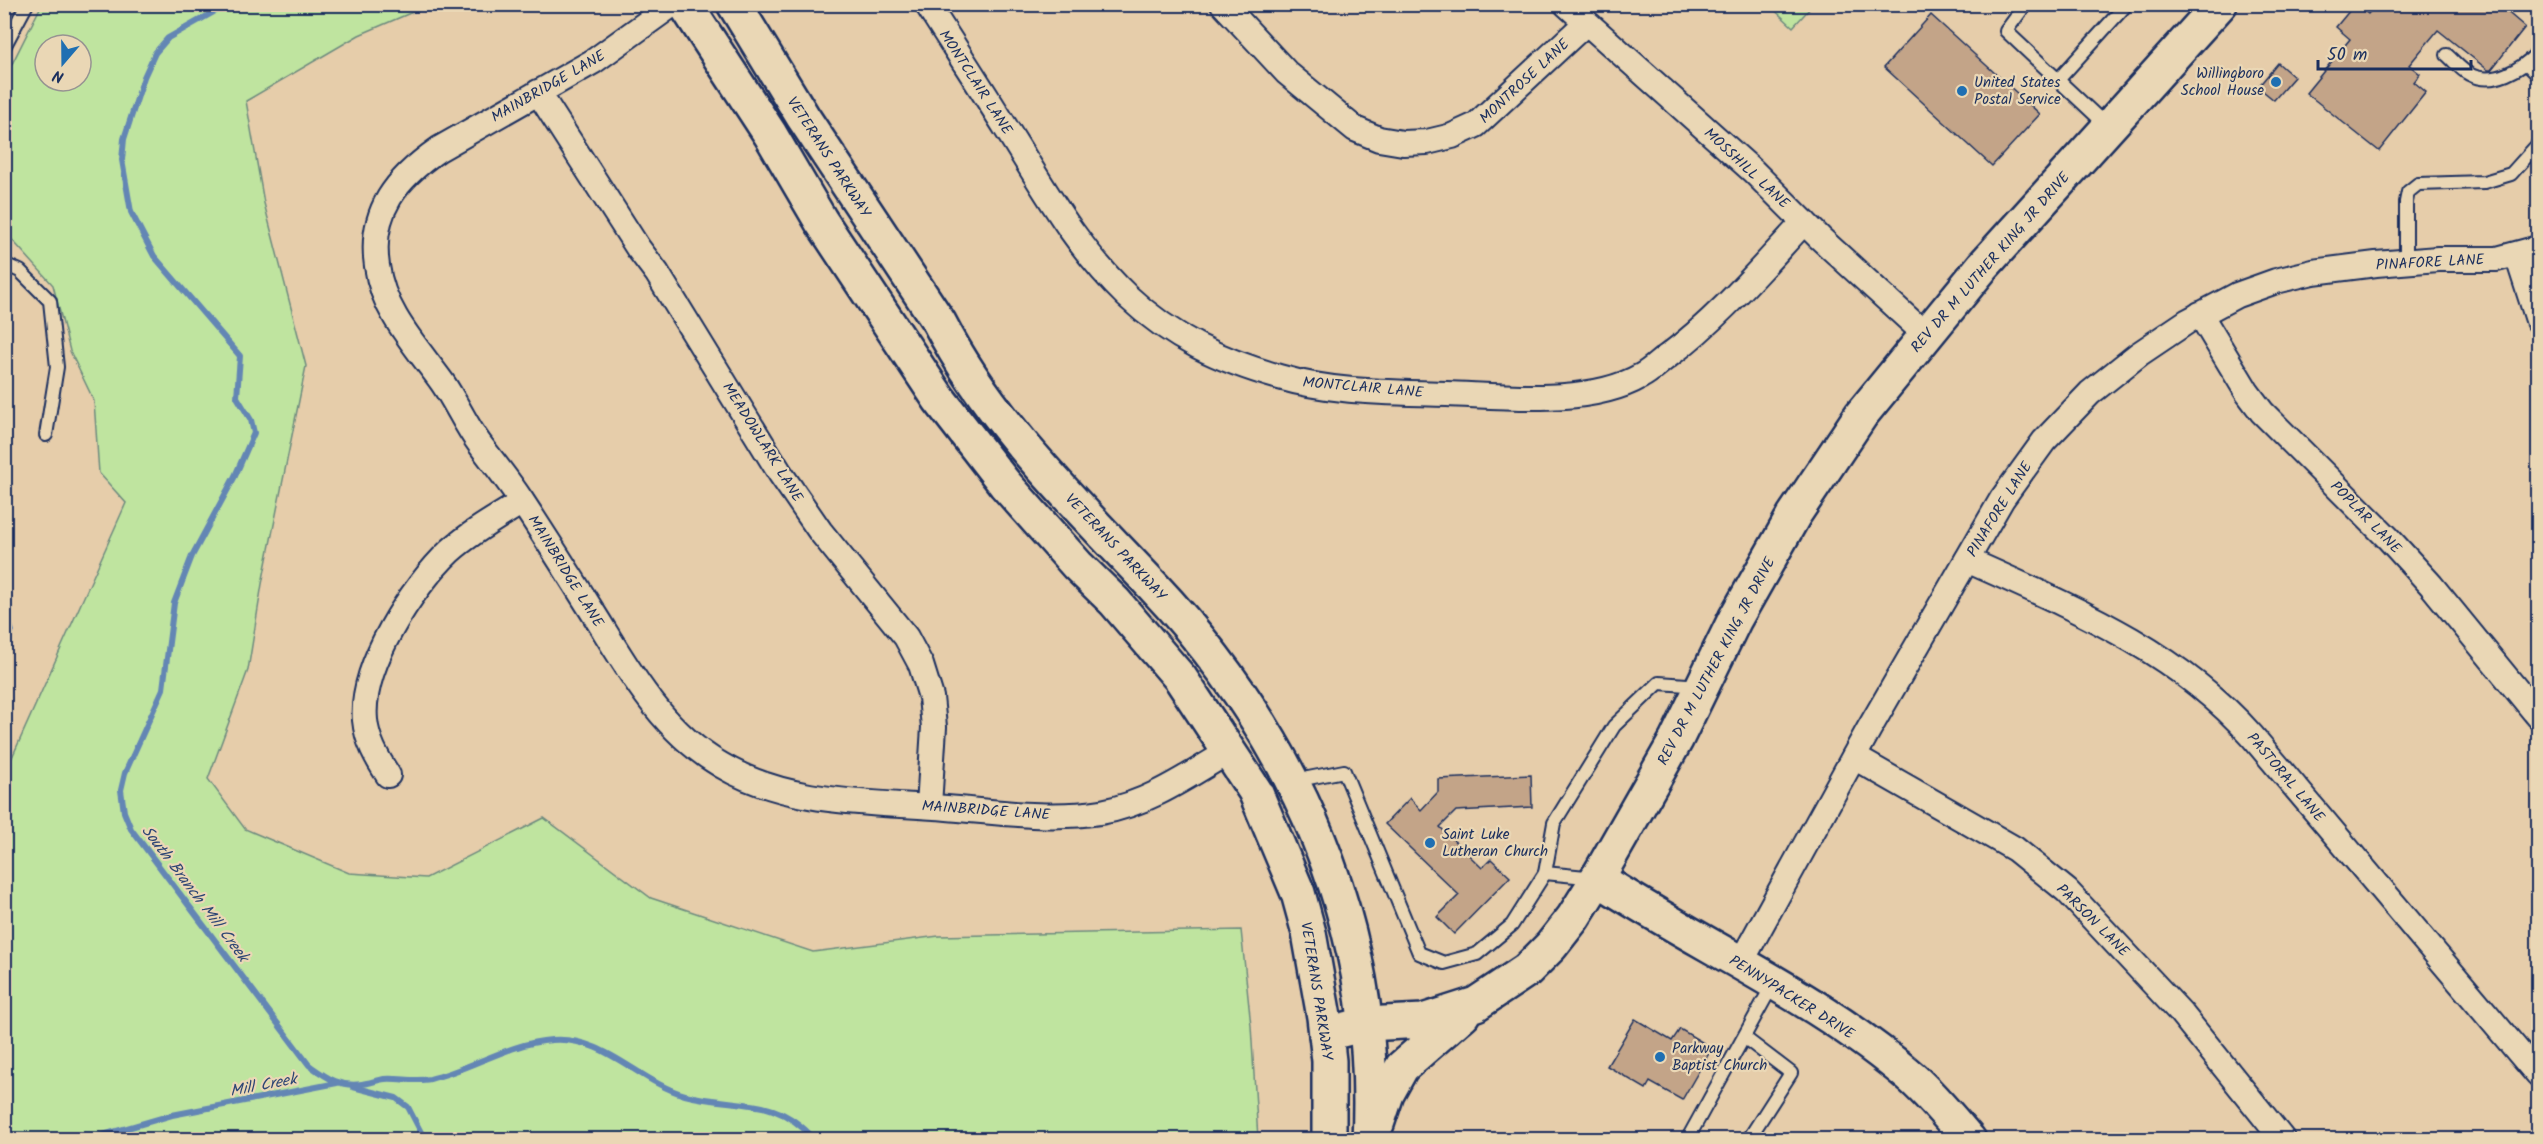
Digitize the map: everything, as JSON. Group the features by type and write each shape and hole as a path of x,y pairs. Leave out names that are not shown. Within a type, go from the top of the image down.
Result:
{"main road":[{"name":"VETERANS PARKWAY","path":"685,4 770,134 821,221 939,399 1005,484 1077,565 1115,602 1171,667 1208,718 1255,791 1298,893 1309,933 1329,1061 1329,1140"},
{"name":"VETERANS PARKWAY","path":"734,4 803,117 939,321 956,356 978,388 1001,419 1073,503 1151,584 1200,641 1262,728 1293,781 1336,882 1352,944 1366,1024 1370,1080 1370,1140"},
{"name":"REV DR M LUTHER KING JR DRIVE","path":"1326,1034 1366,1024 1423,1021 1476,1004 1502,989 1527,970 1551,946 1573,918 1676,740 1735,619 1794,515 1860,414 1983,266 2211,8"},
{"name":"PENNYPACKER DRIVE","path":"1597,878 1653,915 1822,1012 1914,1080 1968,1139"},
{"path":"1370,1140 1387,1094 1402,1067 1418,1051 1476,1004"}],"street":[{"name":"MAINBRIDGE LANE","path":"673,4 613,49 439,149 414,166 394,187 382,210 376,236 376,262 380,288 392,312 444,385 477,441 522,502 652,703 696,749 722,766 778,790 840,800 1062,816 1102,812 1136,804 1228,752"},
{"name":"MONTCLAIR LANE","path":"927,4 1005,126 1047,198 1105,273 1172,333 1215,355 1283,379 1347,389 1477,395 1563,396 1590,393 1616,386 1640,376 1699,333 1804,222"},
{"name":"MONTROSE LANE","path":"1223,4 1287,73 1355,129 1379,139 1403,143 1427,142 1452,136 1476,125 1586,23"},
{"name":"MOSSHILL LANE","path":"1566,4 1753,171 1804,222 1926,335"},
{"name":"MEADOWLARK LANE","path":"538,92 638,248 657,273 780,473 827,540 906,637 921,665 931,697 933,727 929,806"},
{"path":"2528,251 2538,320"},
{"name":"PINAFORE LANE","path":"1740,964 1854,758 2002,499 2022,469 2066,416 2131,360 2200,314 2237,295 2276,281 2313,272 2438,259 2497,259 2528,251"},
{"name":"POPLAR LANE","path":"2200,314 2247,392 2262,412 2388,538 2431,585 2538,716"},
{"path":"388,775 370,742 365,721 365,700 371,676 385,645 419,587 451,551 522,502"},
{"name":"PASTORAL LANE","path":"1967,560 2070,606 2153,651 2207,690 2252,736 2538,1075"},
{"name":"PARSON LANE","path":"1854,758 2015,849 2067,891 2181,1013 2283,1140"}],"lane":[{"path":"4,47 27,4"},
{"path":"2026,4 2006,31 2108,127"},
{"path":"2058,80 2127,4"},
{"path":"2447,55 2468,74 2482,79 2503,76 2527,64 2538,52"},
{"path":"2527,64 2538,75"},
{"path":"2406,262 2408,192 2418,184 2484,182 2511,174 2538,144"},
{"path":"4,264 20,271 50,301 57,367 46,435"},
{"path":"1293,781 1344,771 1419,953 1444,963 1477,954 1512,925 1545,873 1554,823 1614,726 1659,683 1702,687"},
{"path":"1545,873 1597,878"},
{"path":"1687,1140 1774,983"},
{"path":"1745,1038 1791,1073 1748,1140"}],"green space":[{"path":"42,4 429,5 359,35 246,101 264,203 306,366 262,584 248,670 208,779 245,829 349,873 426,878 544,818 651,898 813,952 939,936 1241,930 1251,1026 1258,1139 5,1139 5,773 126,503 99,473 94,401 70,351 53,285 5,232 5,78"},
{"path":"1769,5 1813,5 1793,27"}],"water":[{"path":"5,615 14,631 5,650"}],"building":[{"path":"2355,4 2368,14 2376,4 2498,4 2525,27 2491,70 2488,70 2438,30 2409,65 2420,74 2414,82 2426,92 2379,151 2306,93 2350,39 2336,27"},
{"name":"United States Postal Service","path":"1931,15 2040,114 1992,166 1884,67"},
{"name":"Willingboro School House","path":"2278,63 2294,77 2274,100 2258,87"},
{"name":"Saint Luke Lutheran Church","path":"1531,775 1532,807 1456,811 1440,827 1482,868 1491,859 1510,877 1454,934 1437,917 1459,895 1385,824 1410,798 1421,810 1438,792 1438,779"},
{"name":"Parkway Baptist Church","path":"1635,1019 1672,1041 1680,1029 1712,1048 1682,1100 1650,1082 1646,1089 1607,1066"}],"waterway":[{"name":"South Branch Mill Creek","path":"228,4 168,38 155,53 144,77 124,139 122,160 131,212 154,256 240,356 237,397 251,420 254,433 235,476 192,556 174,603 163,689 125,773 121,790 124,812 131,829 309,1065 340,1083 354,1085 385,1079 430,1079 521,1046 552,1040 571,1041 605,1052 651,1080 685,1095 754,1105 785,1115 800,1125 815,1140"},
{"name":"Mill Creek","path":"86,1140 172,1115 337,1083"},
{"name":"Mill Creek","path":"353,1087 396,1098 408,1107 425,1140"}],"place":[{"name":"Willingboro School House","path":"2276,82"},
{"name":"United States Postal Service","path":"1962,91"},
{"name":"Saint Luke Lutheran Church","path":"1430,843"},
{"name":"Parkway Baptist Church","path":"1660,1057"}]}
